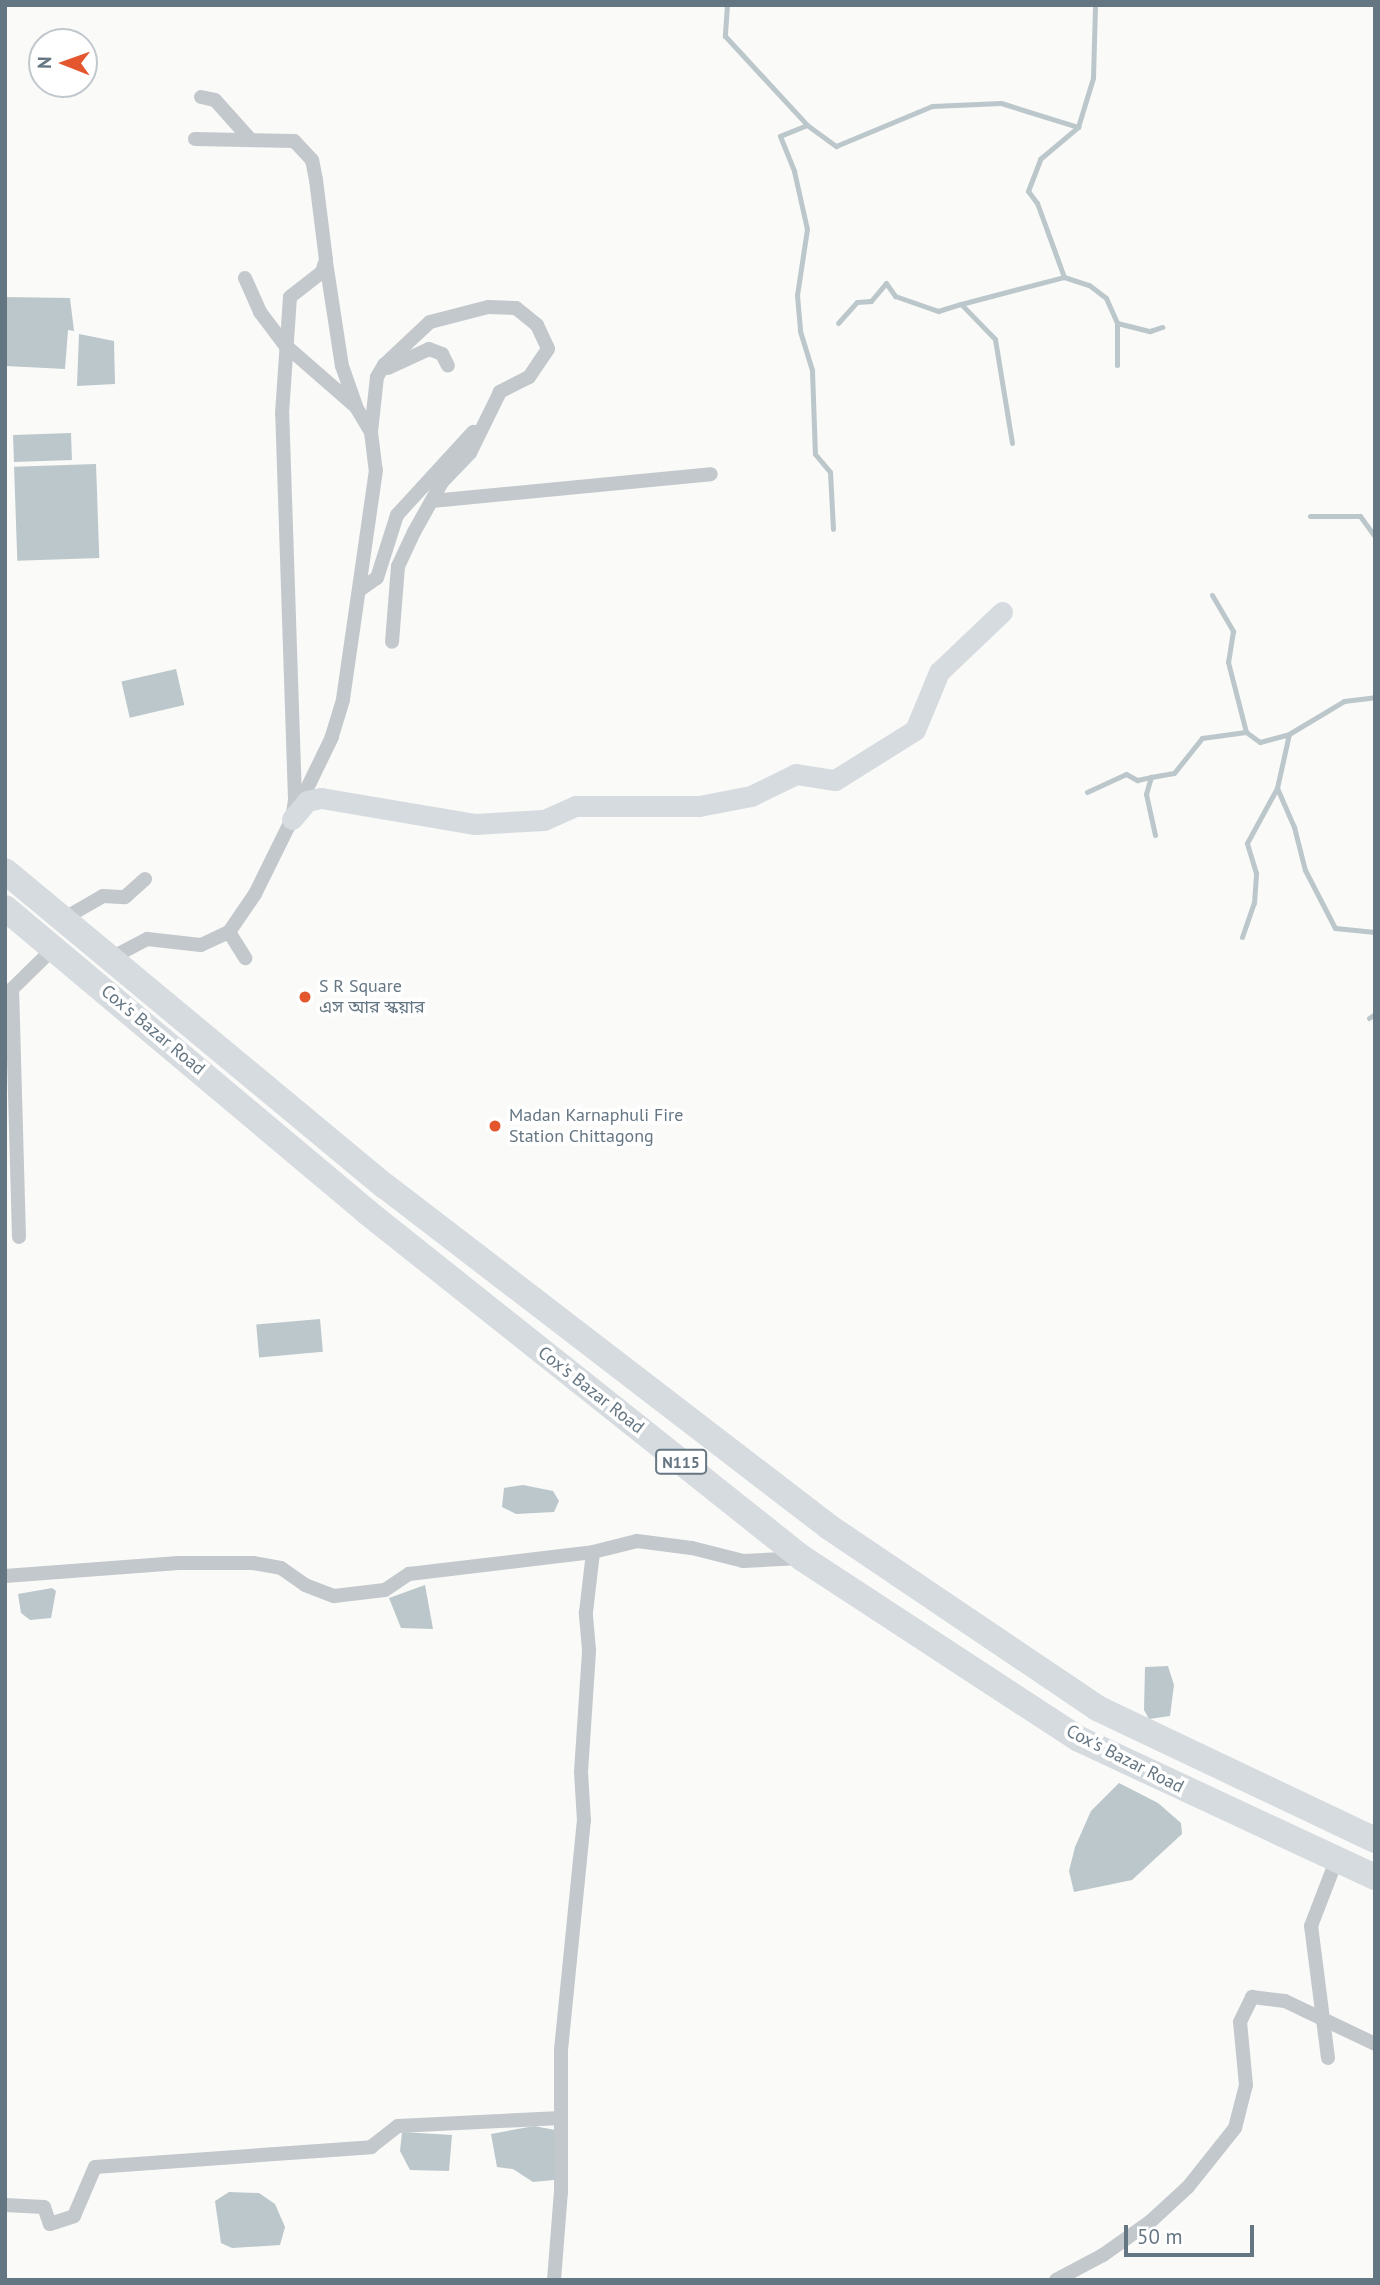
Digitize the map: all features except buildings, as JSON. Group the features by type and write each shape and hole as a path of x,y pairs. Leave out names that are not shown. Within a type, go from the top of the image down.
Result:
{"highway":[{"name":"Cox's Bazar Road","path":"5,871 384,1186 829,1527 1097,1708 1375,1840"},
{"name":"Cox's Bazar Road","path":"5,908 367,1212 802,1558 1079,1739 1375,1877"}],"street":[{"path":"201,97 215,100 250,138"},
{"path":"195,139 250,138 294,141 305,148 314,170 342,366 356,407 371,432"},
{"path":"292,819 295,799 282,414 285,345 290,297 322,272 326,260"},
{"path":"245,278 260,312 285,345 356,407"},
{"path":"111,958 146,939 201,945 229,932 255,894 332,737 343,700 376,470 371,432 381,372 430,322 488,307 516,308 537,325 548,349 529,377 500,392 470,453 432,501 398,566 392,642"},
{"path":"381,372 429,349 442,354 448,366"},
{"path":"361,589 377,578 397,515 457,453 493,405"},
{"path":"432,501 710,474"},
{"path":"292,819 307,801 321,798 356,800 474,824 544,820 576,806 699,806 751,796 796,774 835,780 915,730 939,673 1002,612"},
{"path":"63,919 103,896 125,897 145,879"},
{"path":"229,932 245,958"},
{"path":"19,1237 12,989 54,948"},
{"path":"5,1576 179,1563 253,1563 281,1568 305,1585 334,1596 385,1590 409,1574 593,1552 637,1541 692,1548 743,1562 802,1558"},
{"path":"554,2280 561,2050 584,1821 580,1772 589,1650 586,1612 593,1552"},
{"path":"1328,2058 1327,2022 1311,1926 1336,1861"},
{"path":"1056,2280 1102,2255 1151,2221 1188,2187 1235,2128 1246,2085 1240,2022 1252,1997 1284,2001 1375,2044"},
{"path":"5,2206 44,2207 50,2224 74,2217 95,2167 372,2147 398,2126 561,2118"}],"shaded area":[{"path":"5,297 70,298 74,331 68,330 65,369 5,366"},
{"path":"79,334 114,341 115,384 77,386"},
{"path":"71,433 72,460 14,462 13,435"},
{"path":"96,464 99,558 17,561 14,467"},
{"path":"176,669 184,705 130,718 121,682"},
{"path":"320,1319 323,1352 259,1357 256,1325"},
{"path":"523,1485 553,1491 559,1501 554,1512 516,1514 502,1507 504,1488"},
{"path":"425,1585 433,1629 401,1628 389,1598"},
{"path":"52,1588 56,1591 51,1618 30,1620 21,1613 18,1594"},
{"path":"1168,1666 1174,1685 1170,1716 1149,1719 1144,1710 1145,1667"},
{"path":"1119,1783 1158,1803 1181,1823 1182,1834 1132,1880 1074,1892 1069,1871 1075,1847 1091,1811"},
{"path":"534,2126 555,2130 554,2180 533,2182 513,2169 497,2167 491,2134"},
{"path":"402,2132 452,2135 449,2171 410,2170 400,2151"},
{"path":"229,2192 259,2193 275,2204 285,2227 280,2245 232,2248 221,2243 215,2201"}],"waterway":[{"path":"727,5 725,36 807,125 836,146 932,106 1001,103 1078,127"},
{"path":"1012,443 995,339 961,304 1064,277 1037,203 1028,191 1040,159 1078,127 1093,78 1095,5"},
{"path":"807,125 780,136 794,171 807,229 797,295 800,331 812,370 815,454 830,472 833,529"},
{"path":"1064,277 1089,285 1106,298 1117,323 1117,365"},
{"path":"838,323 857,302 871,301 886,283 895,296 938,311 961,304"},
{"path":"1117,323 1150,331 1162,327"},
{"path":"1310,516 1360,516 1375,537"},
{"path":"1212,595 1233,631 1228,662 1246,732 1260,742 1289,734 1344,701 1375,697"},
{"path":"1155,835 1146,794 1151,777 1174,773 1202,738 1246,732"},
{"path":"1242,937 1254,903 1256,873 1247,843 1277,788 1289,734"},
{"path":"1087,792 1126,774 1137,780 1151,777"},
{"path":"1277,788 1294,827 1305,870 1335,928 1375,932"},
{"path":"1369,1018 1375,1014"}],"place":[{"name":"S R Square এস আর স্কয়ার","path":"305,997"},
{"name":"Madan Karnaphuli Fire Station Chittagong","path":"495,1126"}]}
